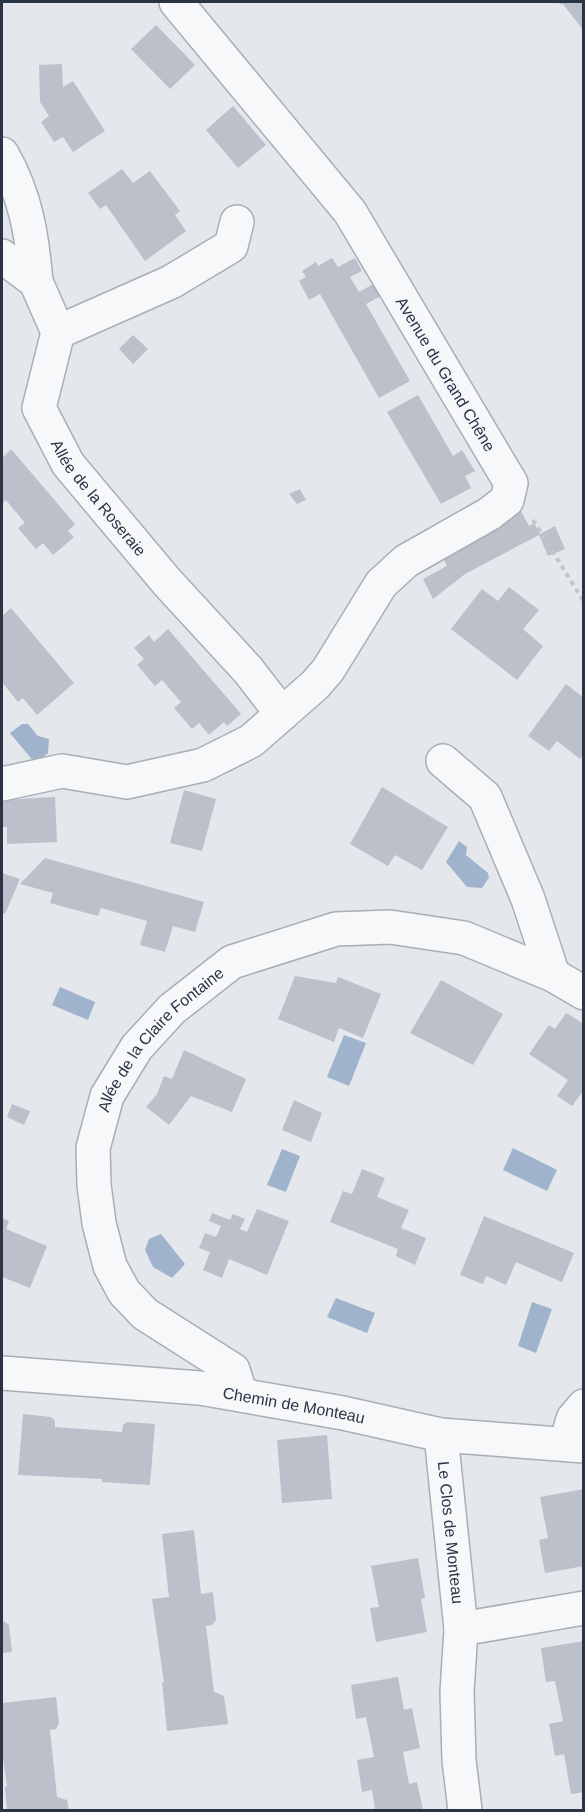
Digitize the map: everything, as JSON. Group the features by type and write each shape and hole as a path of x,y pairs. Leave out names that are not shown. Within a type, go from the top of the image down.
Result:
{"street":[{"name":"Avenue du Grand Chêne","path":"176,2 350,212 511,483"},
{"path":"2,154 15,177 32,229 36,282 58,332 171,282 231,246 237,222"},
{"path":"2,256 36,282"},
{"name":"Allée de la Roseraie","path":"58,332 39,408 68,464 167,582 248,670 282,714"},
{"path":"2,784 62,771 127,782 203,765 251,741 315,685 328,670 381,584 406,561 500,506 507,500 511,483"},
{"path":"443,761 485,797 528,899 553,975"},
{"name":"Allée de la Claire Fontaine","path":"241,1395 233,1370 145,1314 124,1292 110,1266 99,1223 94,1185 93,1148 107,1096 137,1047 172,1009 232,962 336,929 390,927 464,938 553,975 584,993"},
{"name":"Chemin de Monteau","path":"2,1373 200,1388 343,1413 441,1435 575,1445"},
{"path":"575,1445 573,1419 584,1406"},
{"name":"Le Clos de Monteau","path":"441,1435 461,1629 457,1692 459,1760 465,1810"},
{"path":"461,1629 584,1608"}],"path":[{"path":"511,483 584,602"}],"water":[{"path":"22,724 28,724 38,736 49,739 48,753 35,763 10,733"},
{"path":"459,841 467,847 466,855 488,873 489,878 482,888 467,887 446,862"},
{"path":"60,987 95,1002 88,1020 52,1005"},
{"path":"344,1035 366,1043 349,1086 327,1077"},
{"path":"513,1148 557,1170 547,1191 503,1170"},
{"path":"282,1149 300,1156 286,1192 267,1185"},
{"path":"161,1234 185,1264 172,1278 153,1267 145,1250 149,1239"},
{"path":"336,1298 375,1313 367,1333 327,1317"},
{"path":"532,1302 552,1309 536,1353 518,1346"}],"building":[{"path":"558,2 584,2 584,31 562,3 561,5"},
{"path":"156,25 195,65 170,89 131,49"},
{"path":"62,64 63,87 73,81 105,131 73,152 63,137 54,142 41,122 49,116 40,102 39,65"},
{"path":"233,106 266,145 238,168 206,130"},
{"path":"122,169 133,183 150,171 180,211 175,215 186,231 145,261 106,205 100,209 88,193"},
{"path":"332,258 338,267 355,258 362,271 350,277 359,292 375,283 383,295 366,304 410,381 379,398 320,294 309,300 299,281 306,277 302,271 316,262 318,266"},
{"path":"133,335 148,349 133,364 119,349"},
{"path":"418,395 453,456 462,450 475,471 465,476 471,488 441,504 387,412"},
{"path":"11,449 75,524 68,531 74,537 53,555 43,543 36,549 18,528 25,523 6,500 2,503 2,458"},
{"path":"300,489 306,500 297,504 289,494"},
{"path":"521,511 529,526 534,523 540,534 555,526 565,549 548,556 539,535 465,574 433,599 423,579 447,566 441,554"},
{"path":"509,587 539,610 523,629 543,646 517,680 451,629 482,589 498,601"},
{"path":"11,608 74,683 37,715 23,698 18,702 2,682 2,616"},
{"path":"168,629 241,714 227,726 224,722 209,735 199,723 192,729 174,708 181,702 162,680 155,686 137,665 144,659 134,648 149,635 154,642"},
{"path":"566,684 584,698 584,755 580,759 557,741 549,751 528,736"},
{"path":"382,787 448,827 422,870 395,855 388,866 350,844"},
{"path":"184,790 216,799 202,851 170,843"},
{"path":"55,797 57,842 7,844 7,827 2,827 2,800"},
{"path":"45,858 204,902 195,932 173,926 165,952 140,945 147,921 101,908 98,916 50,903 53,893 20,884"},
{"path":"2,873 20,879 5,914 2,913"},
{"path":"295,976 336,983 338,977 381,994 363,1038 339,1028 334,1042 278,1019"},
{"path":"441,980 503,1014 473,1065 410,1033"},
{"path":"566,1013 584,1024 584,1090 572,1106 557,1096 568,1080 529,1054 549,1025 555,1029"},
{"path":"184,1050 246,1079 232,1112 191,1096 169,1125 146,1107 157,1094 164,1076 172,1079"},
{"path":"294,1100 322,1113 311,1142 282,1130"},
{"path":"12,1104 30,1111 24,1125 7,1117"},
{"path":"362,1169 385,1178 377,1197 409,1210 401,1228 426,1238 415,1265 396,1256 398,1249 330,1222 343,1191 352,1194"},
{"path":"257,1209 289,1221 267,1275 229,1259 222,1278 203,1270 210,1252 199,1248 205,1233 216,1237 221,1226 209,1221 212,1213 230,1220 233,1214 245,1219 240,1229 247,1232"},
{"path":"484,1216 574,1253 562,1282 516,1262 506,1285 486,1276 483,1284 460,1275"},
{"path":"2,1218 9,1221 6,1229 47,1246 30,1288 2,1277"},
{"path":"23,1414 51,1417 55,1421 55,1427 122,1432 123,1425 127,1422 155,1424 150,1485 102,1482 102,1479 18,1475"},
{"path":"327,1435 332,1499 282,1503 277,1440"},
{"path":"584,1489 584,1566 545,1573 539,1540 548,1538 540,1497"},
{"path":"194,1530 201,1594 213,1592 216,1620 212,1625 206,1626 214,1692 224,1696 228,1724 167,1731 162,1682 164,1682 152,1599 169,1597 162,1534"},
{"path":"418,1558 425,1598 421,1599 427,1632 376,1642 370,1608 379,1607 371,1566"},
{"path":"2,1620 9,1625 12,1652 2,1653"},
{"path":"584,1641 584,1792 571,1794 564,1754 555,1756 549,1724 563,1721 555,1681 546,1682 541,1648"},
{"path":"398,1677 404,1710 412,1708 420,1748 403,1752 409,1784 417,1782 423,1810 375,1810 372,1790 362,1792 357,1760 374,1757 366,1717 356,1719 351,1685"},
{"path":"56,1697 59,1723 56,1729 50,1730 57,1797 67,1800 69,1810 7,1810 5,1787 7,1786 2,1752 2,1703"}]}
